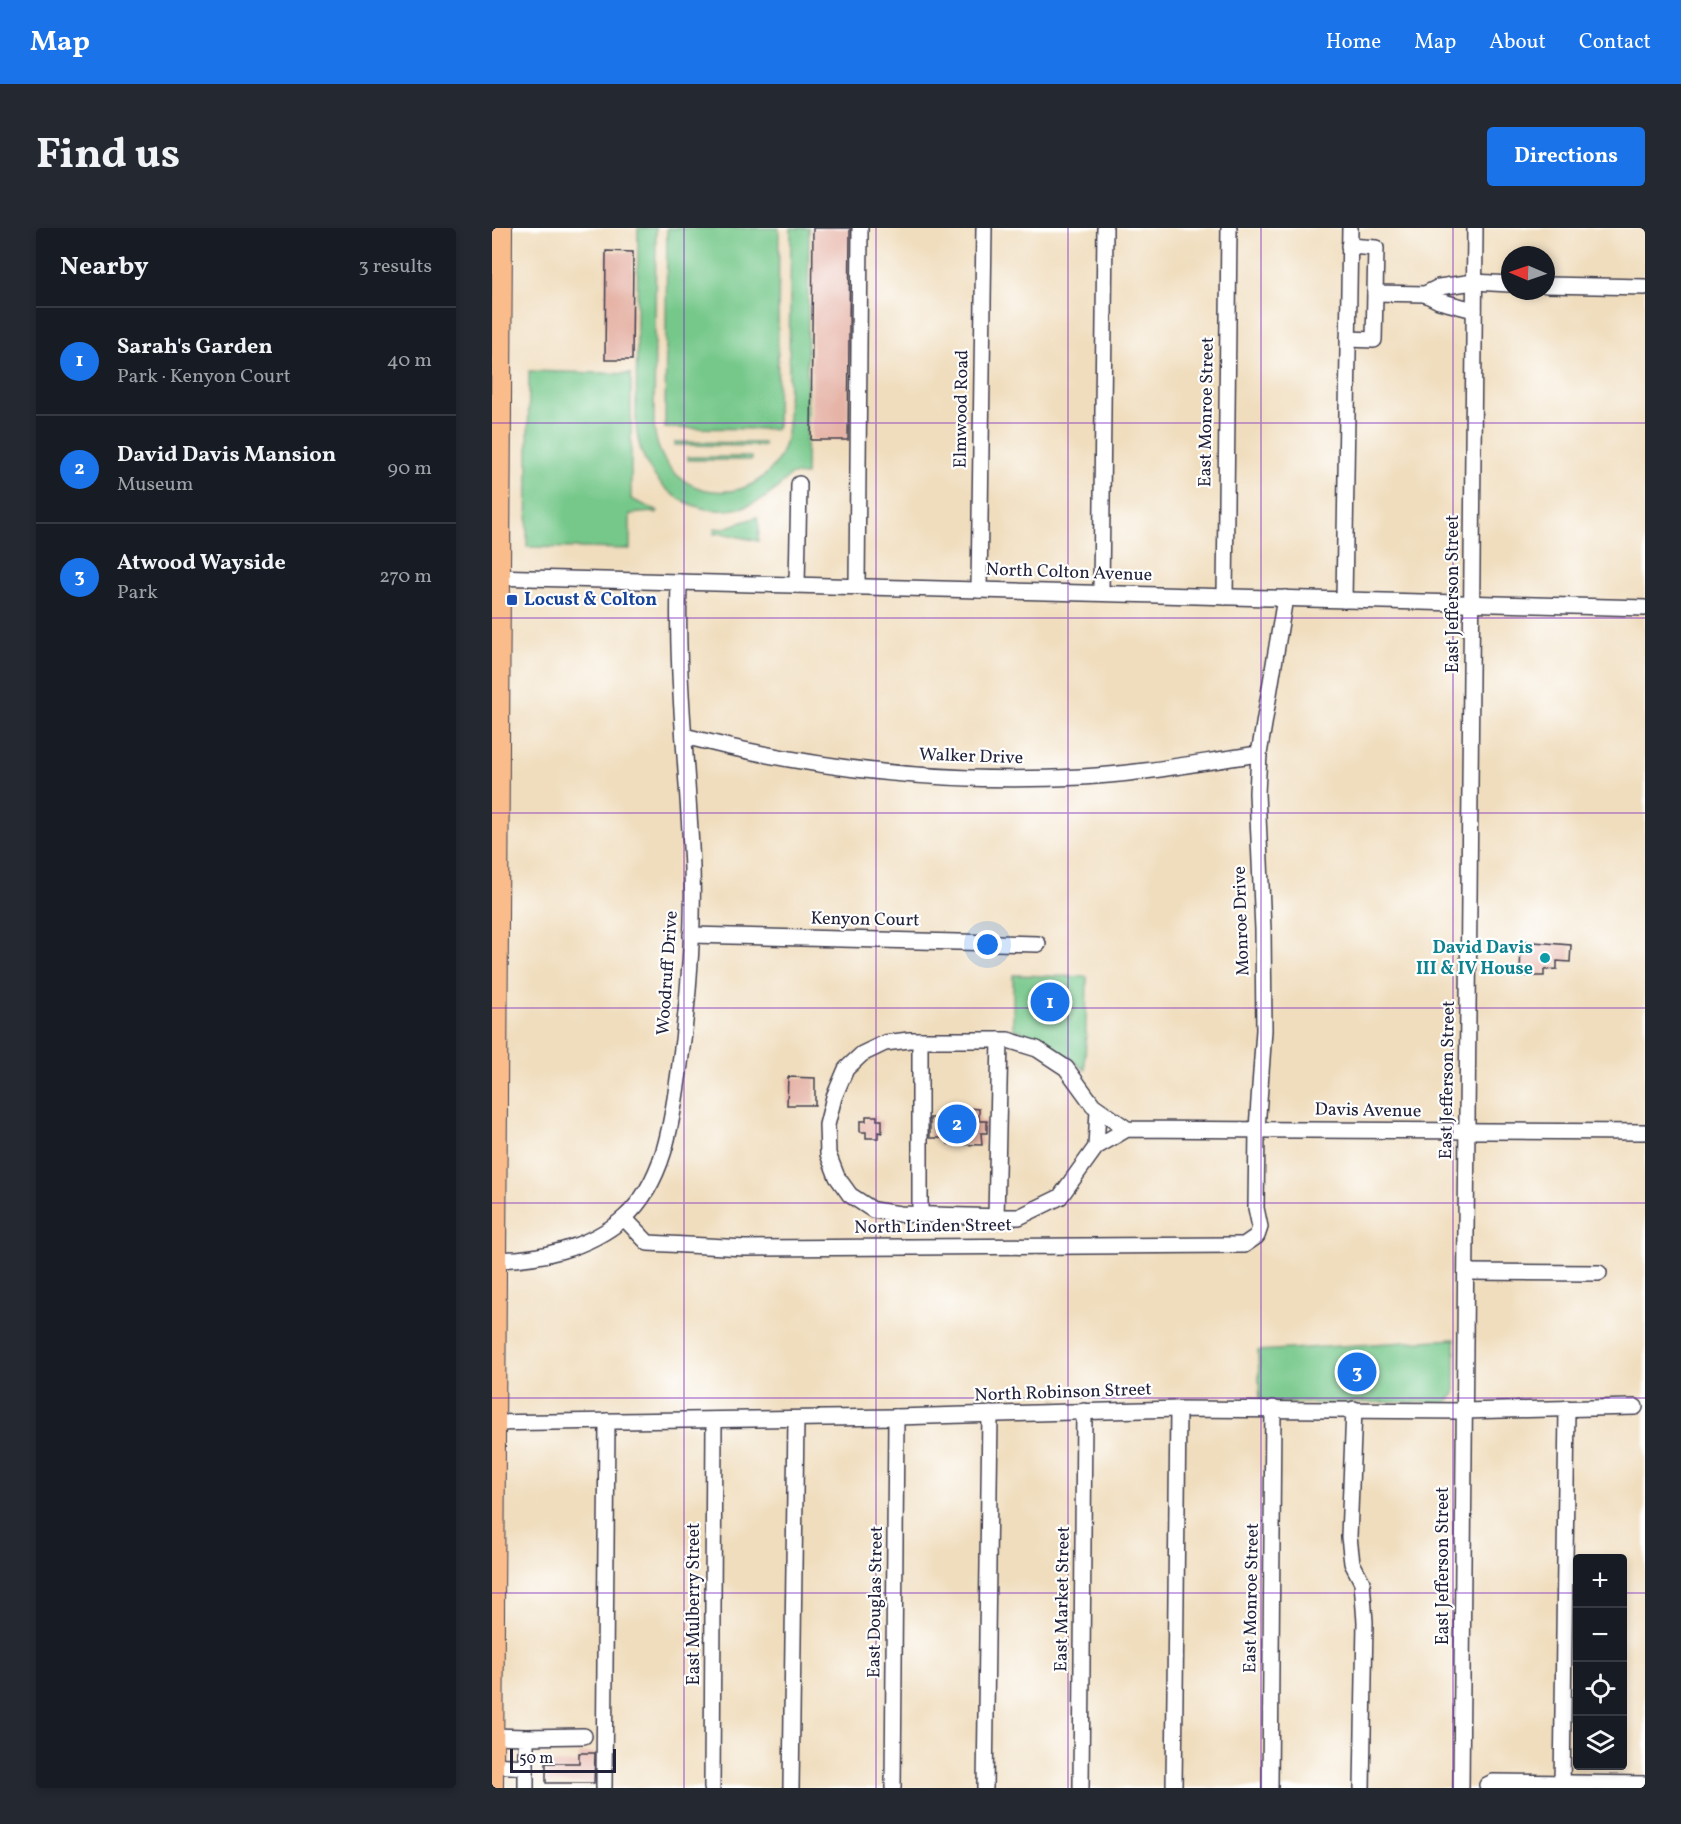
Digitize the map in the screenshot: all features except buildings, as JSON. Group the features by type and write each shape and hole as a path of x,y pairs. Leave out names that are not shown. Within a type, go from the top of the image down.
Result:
{"main road":[{"path":"493,1788 496,577 502,228"}],"street":[{"path":"857,587 860,228"},
{"name":"Elmwood Road","path":"979,590 984,228"},
{"path":"1101,593 1105,228"},
{"name":"East Monroe Street","path":"1225,597 1229,228"},
{"path":"1344,600 1350,228"},
{"name":"East Jefferson Street","path":"1461,1786 1475,228"},
{"path":"1348,339 1374,340 1376,248 1349,246"},
{"path":"1425,294 1439,287 1474,282 1501,284"},
{"path":"1555,285 1645,287"},
{"path":"1375,293 1425,294 1439,301 1474,310"},
{"path":"797,585 799,484"},
{"name":"North Colton Avenue","path":"496,577 1645,608"},
{"name":"Woodruff Drive","path":"494,1260 550,1255 595,1236 624,1218 646,1190 668,1140 683,1042 691,935 692,869 684,736 679,582"},
{"name":"Monroe Drive","path":"1251,1241 1257,1236 1260,1227 1256,1208 1257,1129 1264,1030 1263,930 1257,793 1259,754 1285,598"},
{"name":"Walker Drive","path":"684,736 723,746 859,771 959,777 1085,777 1259,754"},
{"name":"Kenyon Court","path":"691,935 1038,944"},
{"path":"920,1040 921,1215"},
{"path":"996,1217 1000,1040"},
{"path":"1000,1040 1037,1049 1066,1068 1098,1110 1127,1130 1096,1147 1060,1197 1019,1217 921,1215 873,1210 850,1195 837,1177 828,1154 826,1125 834,1097 846,1069 862,1054 885,1042 1000,1040"},
{"path":"1096,1147 1098,1110"},
{"name":"Davis Avenue","path":"1127,1130 1645,1132"},
{"name":"North Linden Street","path":"624,1218 648,1243 745,1248 1236,1245 1251,1241"},
{"path":"1466,1272 1599,1274"},
{"name":"North Robinson Street","path":"494,1422 796,1419 1178,1409 1463,1411 1635,1407"},
{"name":"East Monroe Street","path":"1270,1788 1273,1408"},
{"path":"1568,1408 1568,1786"},
{"path":"1174,1788 1178,1409"},
{"path":"1354,1409 1349,1537 1352,1563 1362,1582 1365,1622 1362,1788"},
{"name":"East Market Street","path":"1081,1788 1084,1411"},
{"path":"985,1788 990,1414"},
{"name":"East Douglas Street","path":"893,1788 896,1417"},
{"path":"791,1788 796,1419"},
{"name":"East Mulberry Street","path":"712,1788 714,1420"},
{"path":"604,1788 607,1421"},
{"path":"493,1736 584,1736"},
{"path":"526,1737 526,1788"},
{"path":"493,1765 526,1767"},
{"path":"1461,1786 1487,1786 1493,1782 1568,1786 1645,1784"}],"green space":[{"path":"638,228 656,228 654,424 661,453 676,474 697,487 720,491 744,488 765,475 780,455 788,426 791,228 809,228 806,475 790,475 768,495 744,507 719,510 695,506 673,494 655,476 642,453 636,424"},
{"path":"667,228 779,228 777,429 665,428"},
{"path":"529,371 631,374 631,499 658,511 656,514 653,512 630,514 630,549 527,547"},
{"path":"675,442 764,443 764,446 675,445"},
{"path":"688,457 752,457 752,460 688,460"},
{"path":"757,517 758,541 721,533 714,534 715,528 722,529"},
{"path":"1013,975 1087,977 1085,1070 1055,1047 1013,1028"},
{"path":"1455,1339 1455,1394 1447,1402 1260,1403 1258,1351"}],"place":[{"name":"Locust & Colton","path":"512,600"},
{"name":"David Davis III & IV House","path":"1545,958"},
{"name":"Sarah's Garden","path":"1050,1002"},
{"name":"David Davis Mansion","path":"957,1124"},
{"name":"Atwood Wayside","path":"1357,1372"}]}
